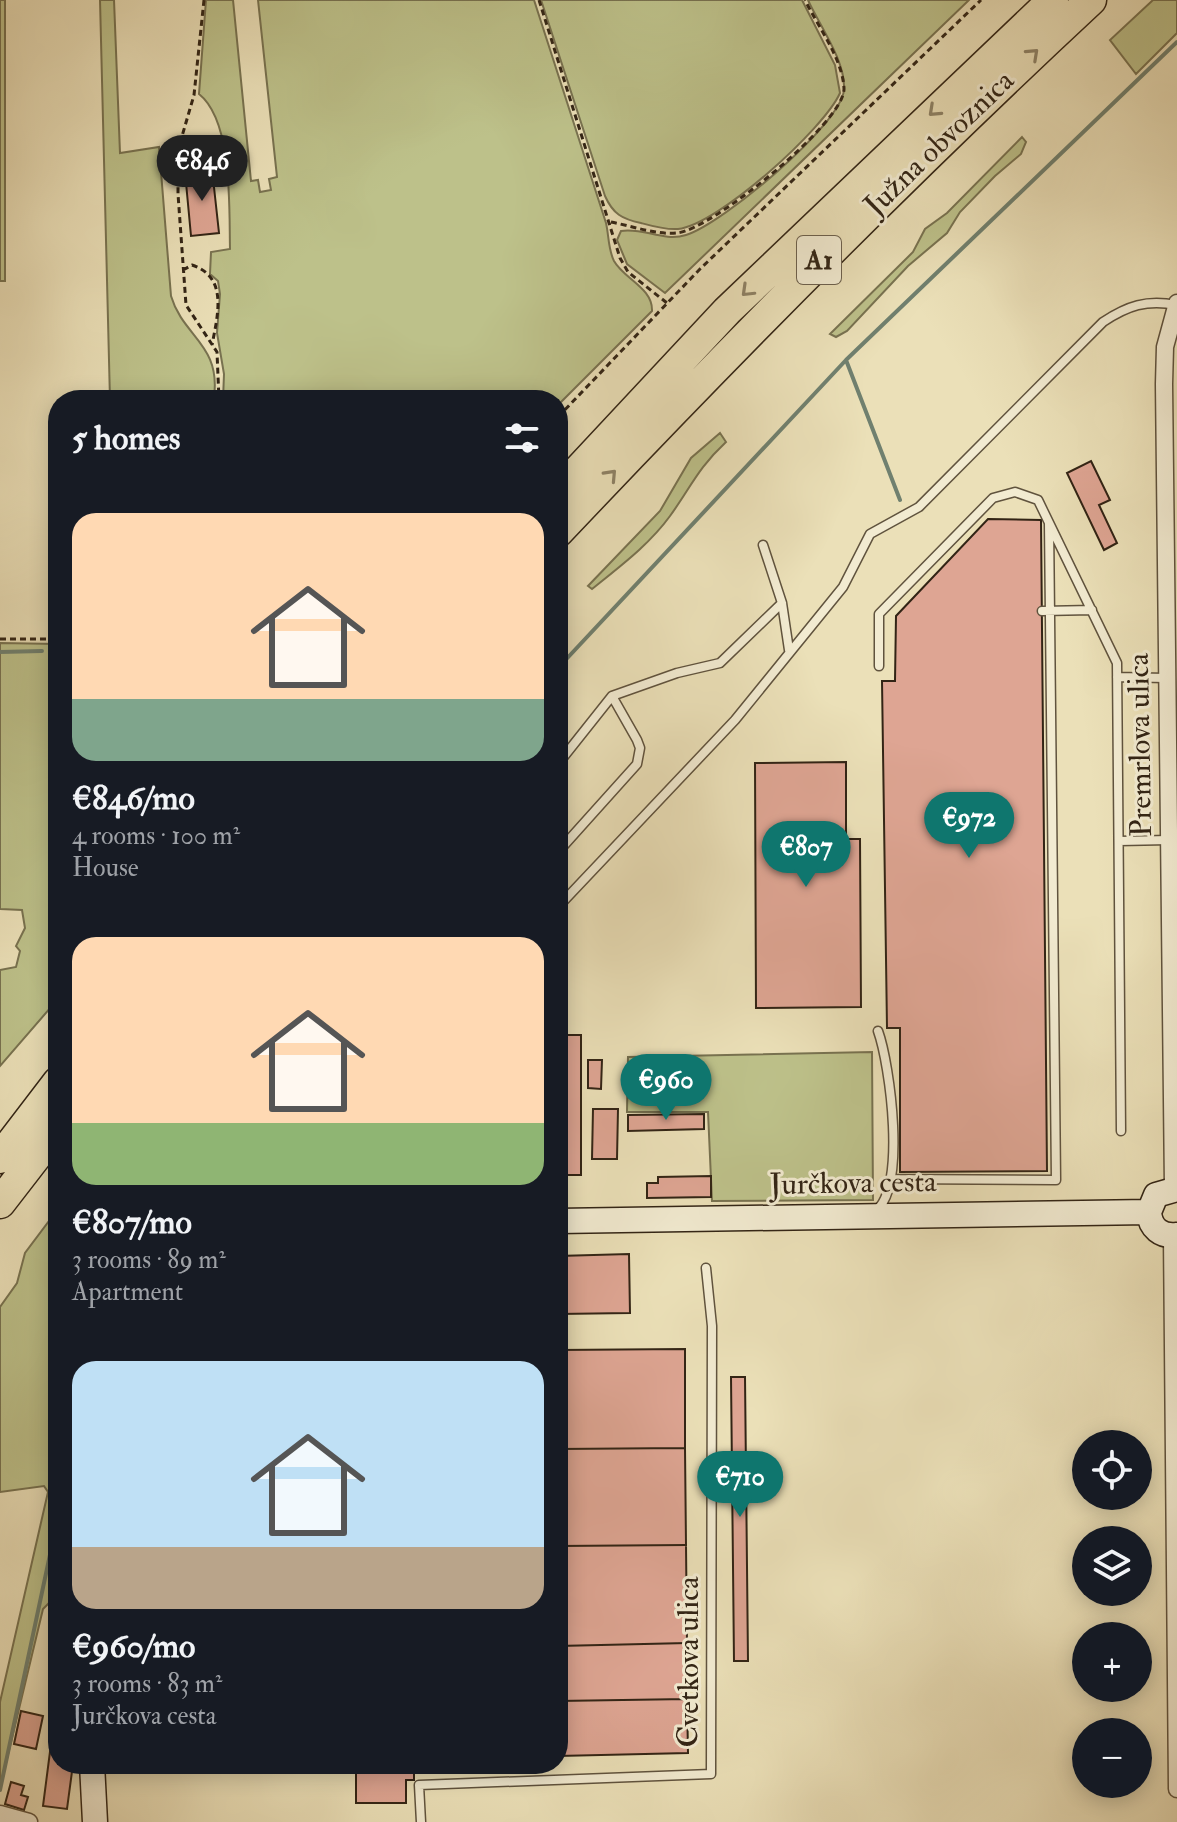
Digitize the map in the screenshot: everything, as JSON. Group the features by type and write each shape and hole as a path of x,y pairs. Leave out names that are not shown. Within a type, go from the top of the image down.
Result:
{"highway":[{"name":"Južna obvoznica","path":"568,481 727,311 1053,0"},
{"name":"Južna obvoznica","path":"568,521 739,339 937,143 1091,0"},
{"path":"0,1158 48,1095"},
{"path":"0,1203 48,1141"}],"street":[{"name":"Premrlova ulica","path":"1175,1189 1173,840 1166,678 1171,510 1165,347 1177,304"},
{"path":"1175,1189 1156,1195 1149,1212 1155,1229 1175,1236 1177,1789"},
{"name":"Jurčkova cesta","path":"568,1221 1149,1212"},
{"path":"93,1774 95,1822"},
{"path":"2,1814 29,1822"}],"lane":[{"path":"568,897 702,758 843,587 870,534 919,507 1103,322 1126,306 1157,301 1177,304"},
{"path":"879,666 879,614 993,498 1008,492 1023,493 1038,500 1117,663 1121,1131"},
{"path":"892,1179 1056,1180 1046,611 1049,519"},
{"path":"763,545 782,603 789,650"},
{"path":"568,751 612,696 677,673 720,663 782,603"},
{"path":"1046,611 1092,610"},
{"path":"1117,677 1166,678"},
{"path":"568,837 637,764 640,748 612,696"},
{"path":"1119,841 1173,840"},
{"path":"869,1215 887,1201 892,1179 889,1070 878,1031"},
{"name":"Cvetkova ulica","path":"421,1822 419,1785 711,1774 712,1326 706,1268"}],"path":[{"path":"204,0 194,95 178,150 186,305 217,352 219,390"},
{"path":"539,0 620,258 628,272 667,303"},
{"path":"611,222 678,233 699,226 773,172 834,114 844,90 839,67 805,0"},
{"path":"568,407 667,303 981,0"},
{"path":"183,270 192,265 207,270 216,283 219,301 212,345"},
{"path":"0,639 48,639"}],"green space":[{"path":"0,0 5,0 5,281 0,281"},
{"path":"100,0 114,0 120,153 159,147 171,296 184,322 207,353 215,379 214,390 110,390"},
{"path":"206,0 233,0 251,181 258,180 260,192 271,190 269,179 277,177 258,0 534,0 606,223 612,256 648,296 652,311 568,395 568,390 223,390 217,333 220,294 218,281 210,274 211,252 230,249 229,189 218,124 199,94"},
{"path":"541,0 802,0 835,65 840,93 814,129 792,151 743,194 718,211 678,229 628,220 611,207 605,196"},
{"path":"808,0 969,0 665,293 627,264 617,240 621,231 678,237 703,227 777,172 823,126 838,106 844,90 841,67"},
{"path":"1153,0 1177,0 1177,33 1136,74 1110,40"},
{"path":"1022,137 1026,142 1021,154 960,212 947,233 908,266 847,331 836,337 830,334 913,252 925,229 947,213"},
{"path":"720,433 726,442 702,469 662,527 592,589 588,586 660,511 691,458"},
{"path":"0,643 48,644 48,1011 0,1066 0,970 16,967 20,951 16,946 25,928 22,910 0,909"},
{"path":"872,1052 873,1200 712,1201 708,1112 627,1112 628,1057"},
{"path":"48,1222 48,1492 44,1486 0,1492 0,1307 17,1283 25,1253"},
{"path":"48,1492 48,1604 43,1609 0,1788 0,1702"}],"building":[{"path":"212,169 219,233 191,236 185,172"},
{"path":"1091,461 1110,500 1099,505 1117,543 1104,550 1067,473"},
{"path":"988,519 1041,520 1047,1171 900,1172 900,1028 887,1028 882,681 895,681 896,616"},
{"path":"846,762 846,839 860,839 861,1007 756,1008 755,763"},
{"path":"568,1035 581,1035 581,1175 568,1175"},
{"path":"588,1060 602,1060 601,1089 588,1088"},
{"path":"593,1109 618,1109 617,1159 592,1159"},
{"path":"704,1114 704,1129 628,1131 628,1115"},
{"path":"711,1176 711,1197 647,1198 647,1183 658,1183 658,1177"},
{"path":"629,1254 630,1313 568,1314 568,1256"},
{"path":"685,1349 685,1448 568,1449 568,1350"},
{"path":"731,1377 745,1377 748,1661 734,1661"},
{"path":"685,1448 686,1545 568,1546 568,1449"},
{"path":"686,1545 687,1643 568,1646 568,1546"},
{"path":"687,1643 687,1699 568,1701 568,1646"},
{"path":"687,1699 688,1753 568,1756 568,1701"},
{"path":"21,1711 43,1716 36,1749 14,1744"},
{"path":"48,1767 48,1774 72,1774 67,1809 43,1806"},
{"path":"356,1774 414,1774 414,1780 406,1780 406,1803 356,1803"},
{"path":"11,1782 24,1786 21,1795 28,1797 24,1810 5,1804"}],"waterway":[{"path":"568,657 846,360 1177,42"},
{"path":"846,360 900,500"},
{"path":"0,652 42,651"},
{"path":"0,1790 48,1564"}]}
